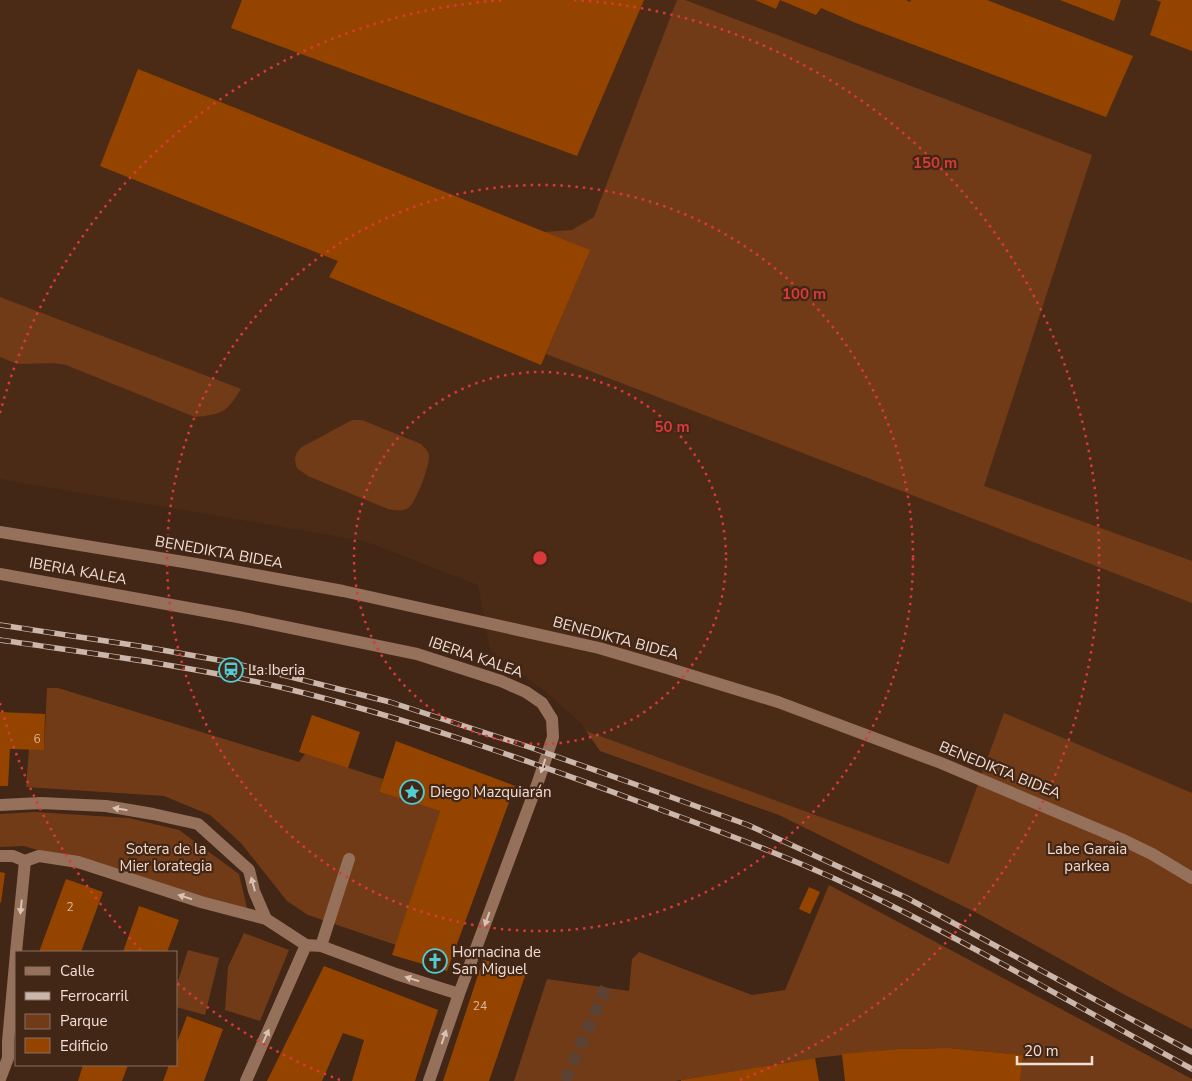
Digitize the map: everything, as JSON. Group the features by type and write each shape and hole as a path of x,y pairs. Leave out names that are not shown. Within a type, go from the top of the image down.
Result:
{"street":[{"name":"BENEDIKTA BIDEA","path":"0,532 343,591 599,648 778,702 941,763 1083,822 1152,854 1192,878"},
{"name":"IBERIA KALEA","path":"0,574 228,615 417,654 501,681 526,692 542,703 552,719 553,737 428,1081"},
{"path":"0,805 41,803 106,806 198,824 249,870 254,891 266,919"},
{"path":"0,856 13,856 25,861 39,856 78,862 201,902 266,919 306,945 321,946 396,974 459,994"},
{"path":"321,946 349,859"},
{"path":"16,951 25,861"},
{"path":"246,1081 306,945"},
{"path":"0,1079 8,1058 15,964"}],"shaded area":[{"path":"0,0 1192,0 1192,1029 1125,995 977,913 779,815 600,751 580,722 546,692 490,650 478,585 364,541 0,479"}],"green space":[{"path":"677,0 685,0 1092,155 984,486 1192,561 1192,603 546,354 589,250 544,232 572,230 594,217"},
{"path":"0,297 241,389 223,411 212,415 195,417 66,365 53,363 18,364 0,357"},
{"path":"352,420 362,420 421,444 428,451 428,462 424,476 415,499 408,508 401,510 388,509 308,476 297,468 295,457 302,447"},
{"path":"47,688 58,688 299,762 305,754 383,779 379,792 440,811 396,945 308,915 287,901 241,843 210,815 164,796 26,787 29,749 44,750"},
{"name":"Labe Garaia parkea","path":"1004,713 1192,793 1192,1029 1125,995 977,913 779,815 600,751 586,731 949,864"},
{"name":"Sotera de la Mier lorategia","path":"35,812 129,818 179,830 239,874 248,912 24,846 0,847 0,814"},
{"path":"829,885 1192,1079 1192,1081 1020,1081 1023,1055 949,1048 899,1049 815,1058 675,1081 514,1081 547,979 629,991 632,959 639,952 752,995 785,990"},
{"path":"244,933 289,950 260,1021 225,1010 228,967"},
{"path":"188,950 219,958 205,1015 178,1008 178,981"}],"building":[{"path":"242,0 644,0 577,156 231,28"},
{"path":"755,0 780,0 776,9"},
{"path":"780,0 906,0 910,2 911,0 987,0 1133,56 1106,117 856,23 821,8 816,15"},
{"path":"1060,0 1121,0 1114,21"},
{"path":"1156,0 1192,0 1192,51 1150,35 1161,2"},
{"path":"138,69 590,250 541,365 329,277 338,261 100,166"},
{"path":"0,712 45,714 44,750 10,749 8,786 0,786"},
{"path":"312,715 360,732 348,768 299,752"},
{"path":"396,741 515,786 447,971 392,955 440,811 379,792"},
{"path":"0,872 5,873 1,903 0,902"},
{"path":"66,879 103,892 81,951 39,951"},
{"path":"809,887 820,892 810,914 799,909"},
{"path":"139,906 179,920 167,951 123,951"},
{"path":"483,960 527,970 489,1081 443,1081"},
{"path":"324,966 438,1010 415,1081 352,1081 364,1040 343,1033 322,1081 267,1081"},
{"path":"187,1016 223,1029 204,1081 163,1081 169,1066 178,1066 178,1040"},
{"path":"949,1048 1023,1055 1020,1081 845,1081 842,1054 899,1049"},
{"path":"815,1058 819,1081 681,1081 681,1080"},
{"path":"83,1066 128,1066 122,1081 78,1081"}],"tunnel":[{"path":"565,1081 606,987"}],"railway":[{"path":"0,625 224,661 390,702 532,748 657,792 748,825 907,898 1192,1052"},
{"path":"0,640 178,667 284,688 421,726 556,772 737,838 858,889 965,944 1192,1069"}],"place":[{"name":"La Iberia","path":"231,670"},
{"name":"Diego Mazquiarán","path":"412,792"},
{"name":"Hornacina de San Miguel","path":"435,961"}]}
